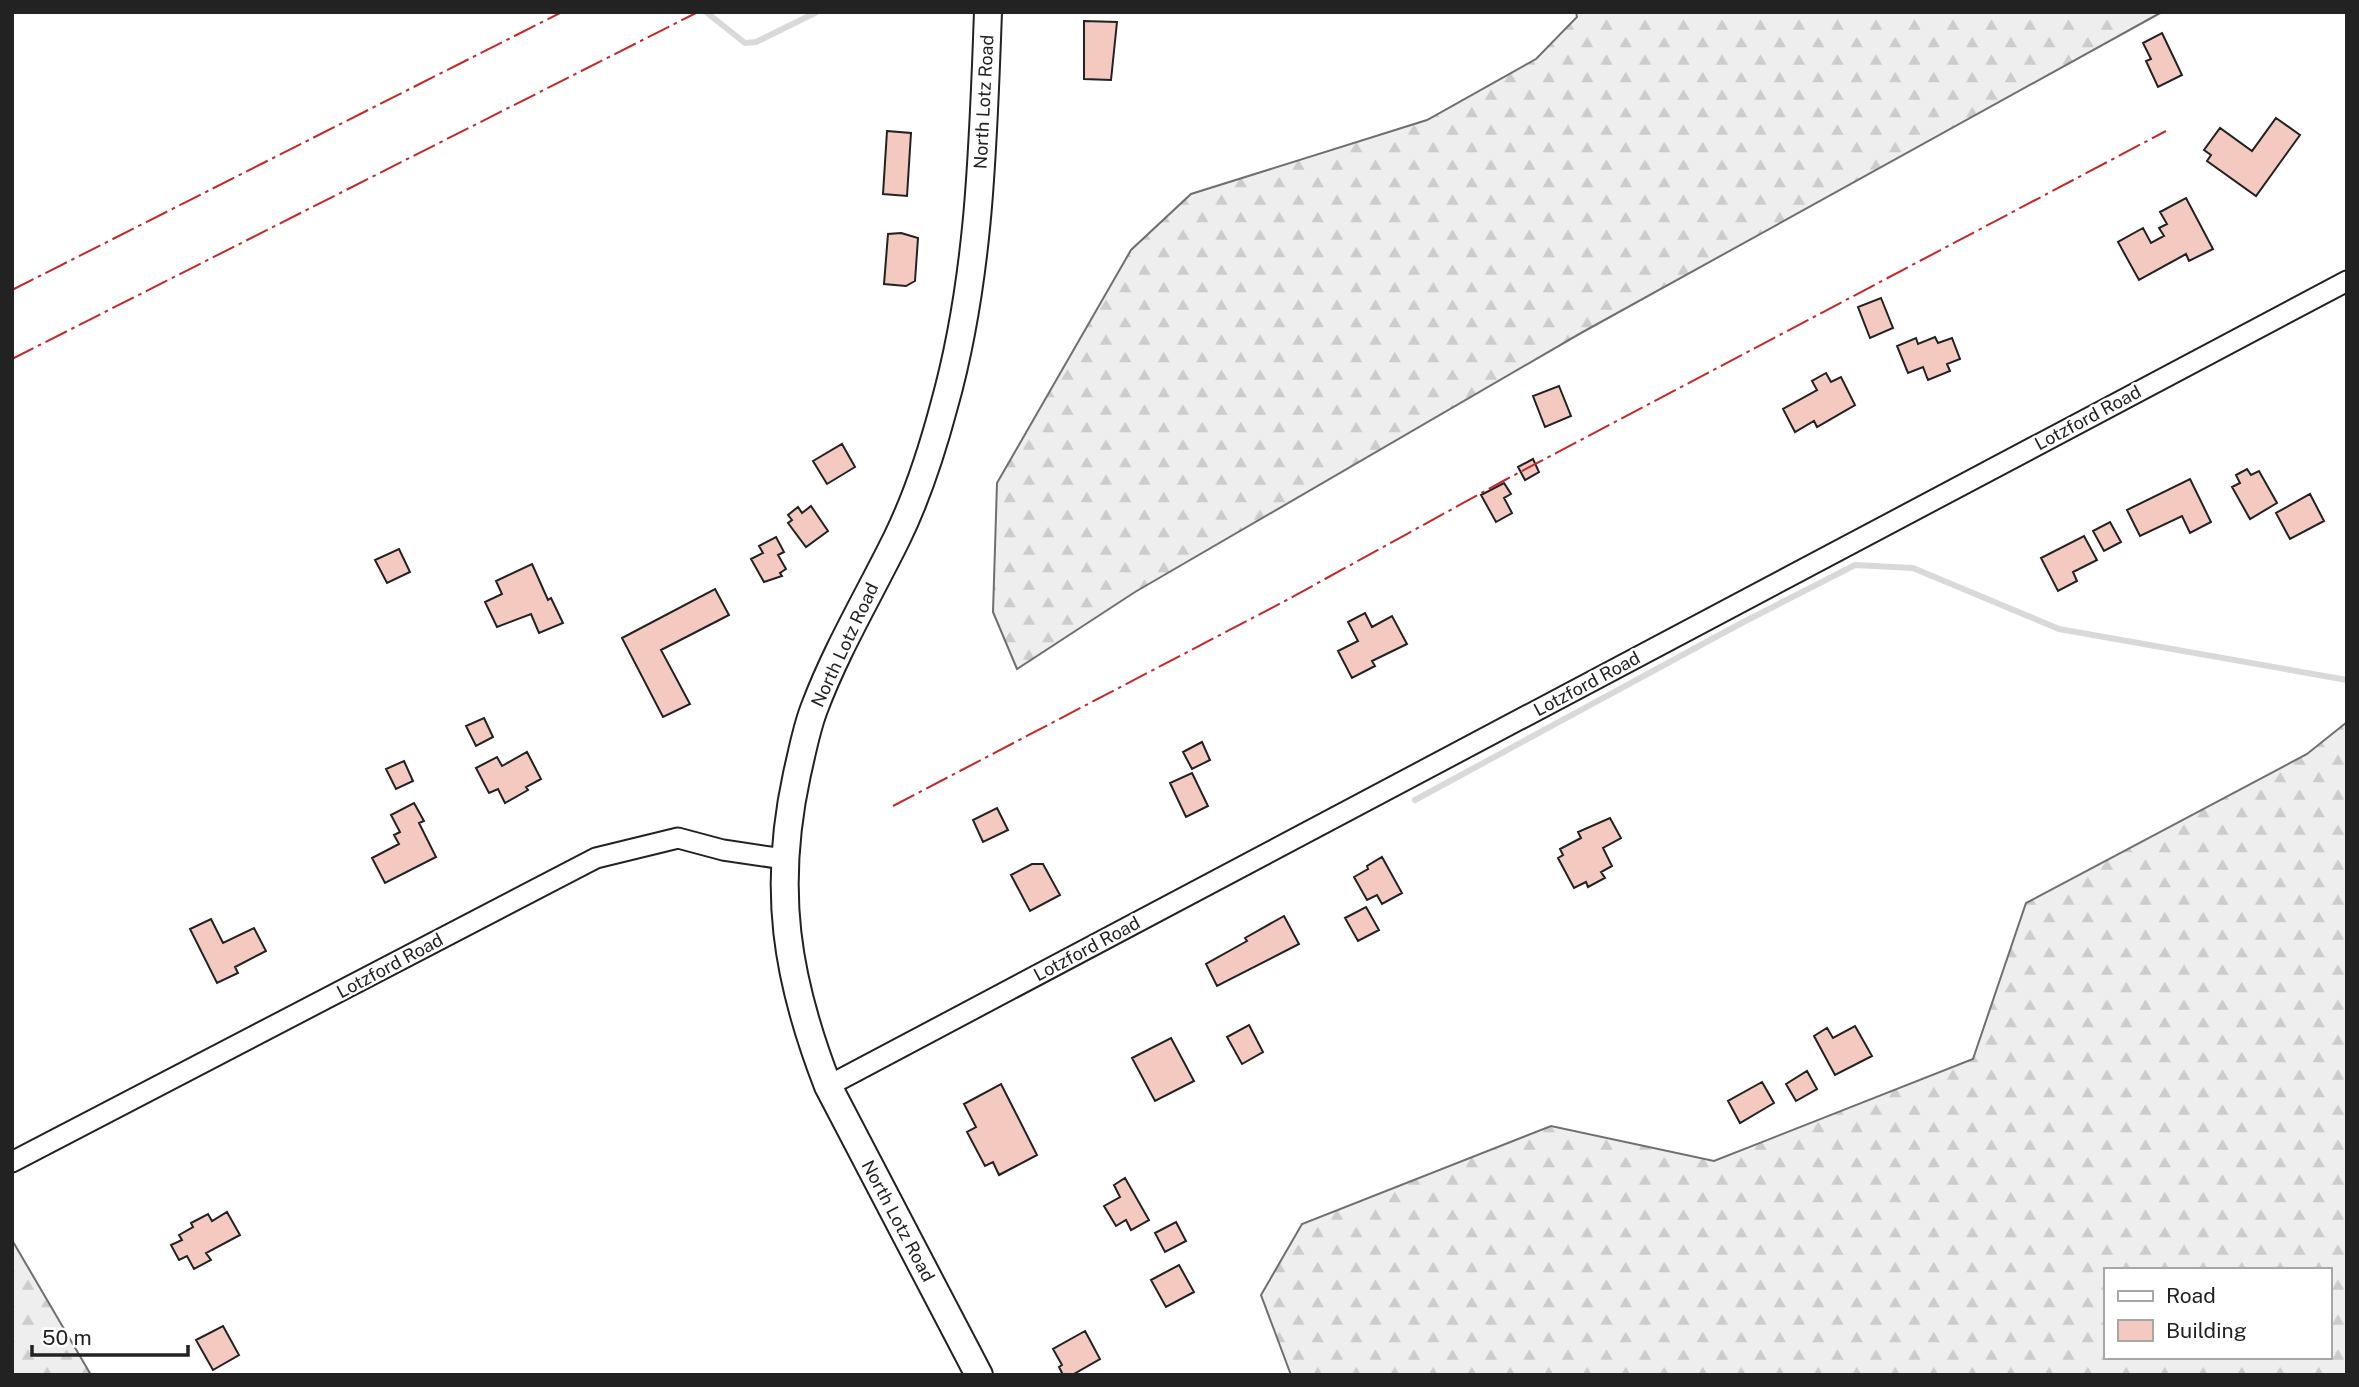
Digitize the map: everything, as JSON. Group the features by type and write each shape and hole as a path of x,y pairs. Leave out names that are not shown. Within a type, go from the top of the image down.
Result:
{"street":[{"name":"North Lotz Road","path":"979,1375 828,1086 809,1036 794,982 784,904 784,859 792,801 813,711 899,535 944,406 960,338 975,245 988,12"},
{"name":"Lotzford Road","path":"828,1086 2347,281"},
{"name":"Lotzford Road","path":"12,1162 596,858 678,838 723,850 784,859"}],"green space":[{"path":"1576,12 2162,12 1581,333 1135,592 1017,669 993,612 997,483 1131,250 1191,194 1427,120 1536,59 1577,17"},
{"path":"2347,722 2347,1375 1291,1375 1261,1295 1302,1224 1551,1126 1714,1161 1973,1059 2026,903 2307,754"},
{"path":"12,1240 91,1375 12,1375"}],"building":[{"path":"1084,21 1117,22 1111,80 1084,79"},
{"path":"2162,33 2182,75 2158,87 2146,61 2151,59 2143,43"},
{"path":"2276,118 2300,135 2256,196 2207,161 2211,155 2204,150 2220,128 2252,151"},
{"path":"887,131 911,133 907,196 883,194"},
{"path":"2186,198 2213,249 2189,261 2186,254 2139,280 2118,242 2143,228 2151,243 2164,236 2159,228 2167,224 2160,212"},
{"path":"901,233 918,238 915,281 906,286 884,284 888,234"},
{"path":"1881,298 1893,328 1870,338 1858,307"},
{"path":"1935,337 1938,343 1952,338 1960,359 1947,364 1950,371 1928,380 1923,367 1908,373 1897,346 1916,338 1918,344"},
{"path":"1826,373 1831,382 1841,377 1855,405 1817,427 1814,421 1795,432 1783,409 1817,390 1812,381"},
{"path":"1559,386 1571,416 1545,427 1533,396"},
{"path":"842,444 855,467 827,484 813,461"},
{"path":"1533,459 1539,472 1525,480 1518,467"},
{"path":"2247,469 2251,475 2259,471 2277,503 2250,519 2232,487 2240,483 2236,475"},
{"path":"2190,479 2211,522 2190,533 2182,516 2140,536 2127,510"},
{"path":"1504,483 1511,494 1504,498 1512,513 1496,522 1481,495"},
{"path":"2310,494 2324,521 2290,539 2276,513"},
{"path":"811,506 828,531 806,547 788,523 792,520 788,515 798,507 802,513"},
{"path":"2110,522 2121,542 2104,551 2093,531"},
{"path":"2084,536 2097,560 2073,572 2077,581 2058,591 2041,558"},
{"path":"776,537 784,552 778,555 786,569 780,573 782,576 764,582 751,559 763,553 759,546"},
{"path":"399,549 410,572 387,583 375,560"},
{"path":"532,564 548,600 551,598 563,623 539,633 531,614 497,627 485,602 502,594 496,581"},
{"path":"715,589 729,615 661,650 690,704 663,717 622,638"},
{"path":"1365,613 1372,627 1392,616 1407,644 1372,661 1375,666 1352,678 1338,651 1358,641 1348,622"},
{"path":"484,718 493,737 476,746 466,726"},
{"path":"1202,742 1210,760 1192,769 1183,752"},
{"path":"527,752 541,779 505,803 498,789 489,793 476,768 497,757 502,766"},
{"path":"404,761 413,781 396,789 386,769"},
{"path":"1192,773 1208,806 1186,817 1170,783"},
{"path":"414,803 424,821 419,823 436,857 385,883 372,858 399,844 394,835 400,832 391,815"},
{"path":"997,808 1008,830 983,842 973,820"},
{"path":"1610,818 1621,838 1603,848 1612,866 1601,872 1605,878 1588,887 1586,882 1574,888 1558,858 1563,855 1560,849 1581,838 1578,832"},
{"path":"1382,857 1402,893 1382,904 1377,895 1367,900 1354,877"},
{"path":"1032,864 1043,864 1060,895 1030,911 1011,875"},
{"path":"1366,907 1379,930 1358,941 1345,918"},
{"path":"1284,916 1299,944 1217,986 1206,964"},
{"path":"211,919 223,943 254,928 266,951 235,967 238,973 217,983 190,929"},
{"path":"1249,1025 1263,1052 1242,1064 1227,1037"},
{"path":"1855,1026 1872,1056 1835,1075 1814,1036 1827,1028 1833,1038"},
{"path":"1171,1038 1194,1081 1155,1101 1132,1058"},
{"path":"1807,1071 1817,1089 1796,1101 1786,1084"},
{"path":"1762,1082 1774,1103 1740,1123 1728,1101"},
{"path":"1001,1084 1037,1155 999,1175 993,1162 985,1166 967,1132 976,1127 964,1104"},
{"path":"1125,1178 1149,1220 1131,1230 1126,1220 1116,1226 1104,1206 1120,1197 1114,1185"},
{"path":"227,1212 240,1235 206,1253 211,1260 194,1269 187,1256 179,1260 171,1245 182,1240 179,1235 193,1227 191,1223 208,1214 212,1221"},
{"path":"1176,1222 1186,1241 1165,1252 1155,1233"},
{"path":"1179,1265 1194,1292 1166,1307 1151,1280"},
{"path":"223,1326 239,1355 213,1370 196,1340"},
{"path":"1085,1331 1100,1359 1072,1375 1063,1375 1059,1367 1062,1365 1053,1349"}],"waterway":[{"path":"706,12 745,43 756,42 817,12"},
{"path":"1415,800 1736,626 1855,565 1913,568 2059,629 2347,680"}],"power":[{"path":"12,290 562,12"},
{"path":"12,359 698,12"},
{"path":"893,806 1285,601 1505,480 2166,131"}]}
